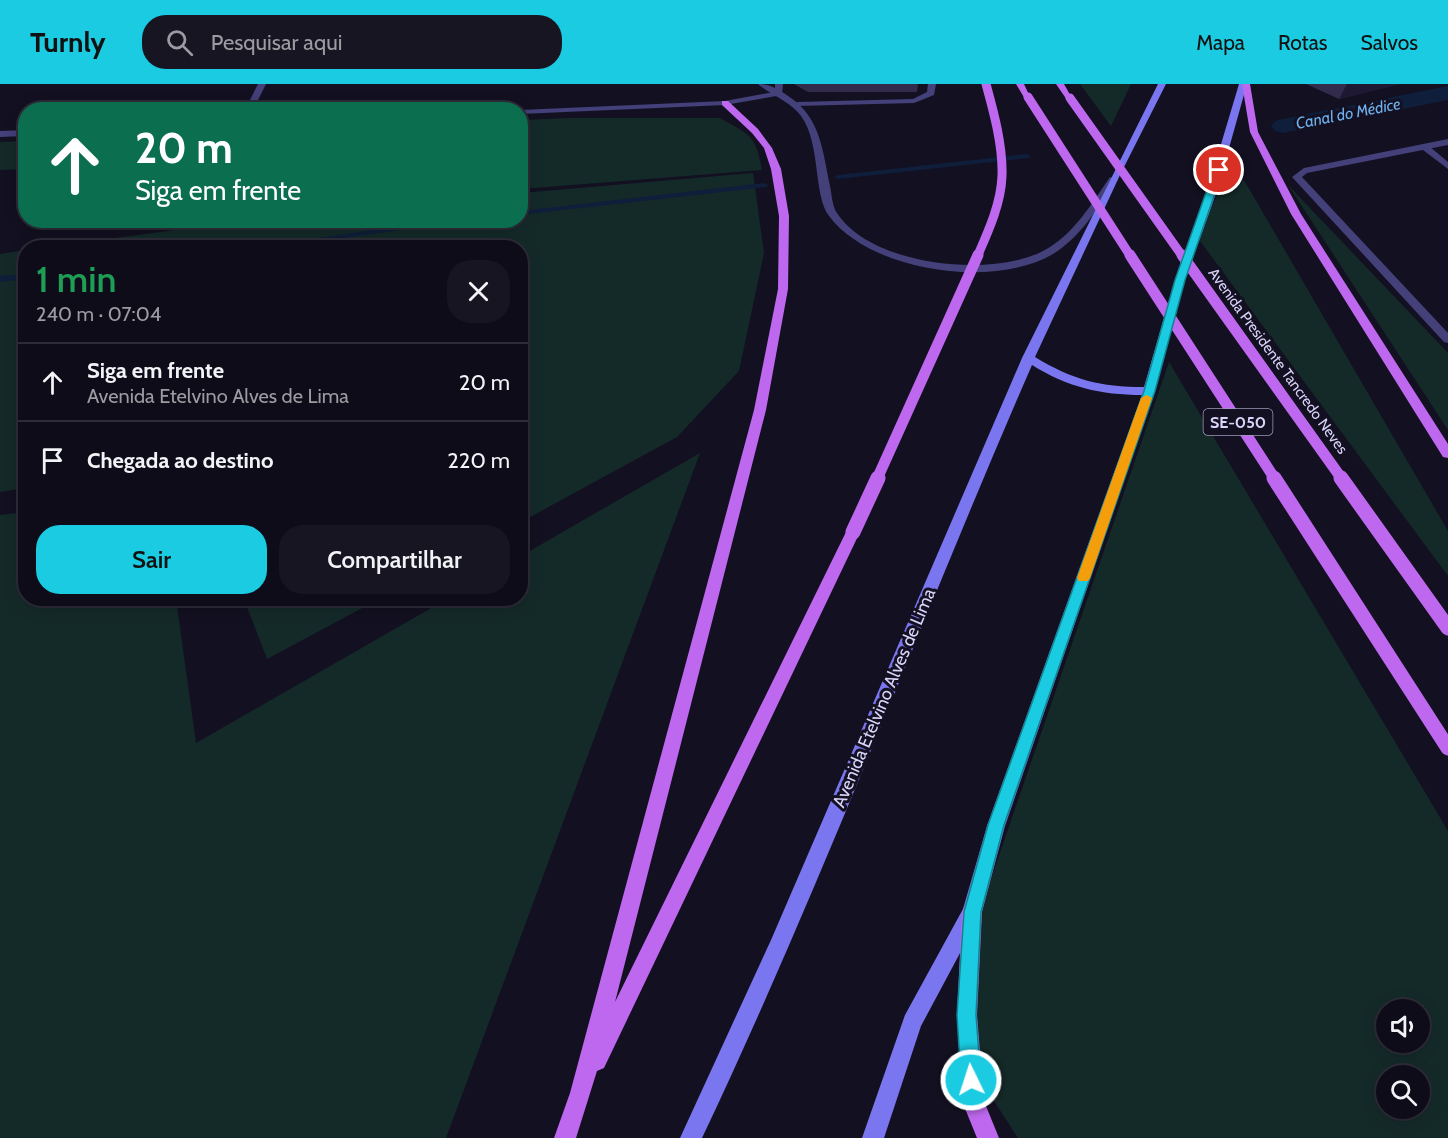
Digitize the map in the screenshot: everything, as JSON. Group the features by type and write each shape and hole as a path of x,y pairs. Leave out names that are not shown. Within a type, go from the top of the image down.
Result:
{"main road":[{"path":"581,1093 853,532 991,226 1002,177 996,123 986,84"},
{"name":"SE-050","path":"1020,84 1448,748"},
{"name":"Avenida Presidente Tancredo Neves","path":"1060,84 1448,628"},
{"name":"Avenida Etelvino Alves de Lima","path":"691,1138 754,1003 1028,358 1113,179 1162,84"},
{"path":"988,1138 973,1101 967,1015 972,912 996,825 1149,391 1180,280 1212,191 1245,84"},
{"path":"1245,84 1254,132 1271,169 1296,214 1448,454"},
{"path":"565,1138 581,1093 760,410 783,289 784,216 776,169 768,148 755,131 725,103"},
{"path":"1028,358 1066,381 1089,389 1149,391"},
{"path":"873,1138 912,1022 972,912"}],"street":[{"path":"253,102 262,84"},
{"path":"762,84 779,88 811,121 832,214 852,234 885,252 916,262 959,269 996,268 1022,263 1047,253 1073,234 1113,179"},
{"path":"797,105 914,101 931,93 932,84"},
{"path":"528,112 725,103 779,88"},
{"path":"0,134 18,133"},
{"path":"1448,142 1304,171 1297,177 1448,340"},
{"path":"1426,147 1448,166"}],"green space":[{"path":"1080,84 1131,84 1111,126"},
{"path":"720,118 750,137 757,150 762,170 528,188 528,120"},
{"path":"18,141 18,169 0,170 0,142"},
{"path":"753,173 764,253 739,371 677,437 528,518 528,240 100,240 190,228 528,228 528,192"},
{"path":"1226,177 1244,180 1448,531 1448,576 1197,237"},
{"path":"1288,185 1448,353 1448,430"},
{"path":"18,251 18,489 0,492 0,254"},
{"path":"1169,362 1448,831 1448,1138 1018,1138 992,1098 965,1009 974,928"},
{"path":"700,453 446,1138 0,1138 0,515 18,513 18,606 177,606 196,743 435,606 528,606 528,552"},
{"path":"247,606 366,606 267,659"}],"waterway":[{"name":"Canal do Médice","path":"1283,126 1448,93"},
{"path":"838,177 1026,156"},
{"path":"528,212 764,185"},
{"path":"314,240 404,228"},
{"path":"0,279 18,277"}],"slow traffic":[{"path":"1084,578 1147,398"}],"route":[{"path":"971,1080 967,1015 972,912 996,825 1149,391 1180,280 1219,170"}]}
